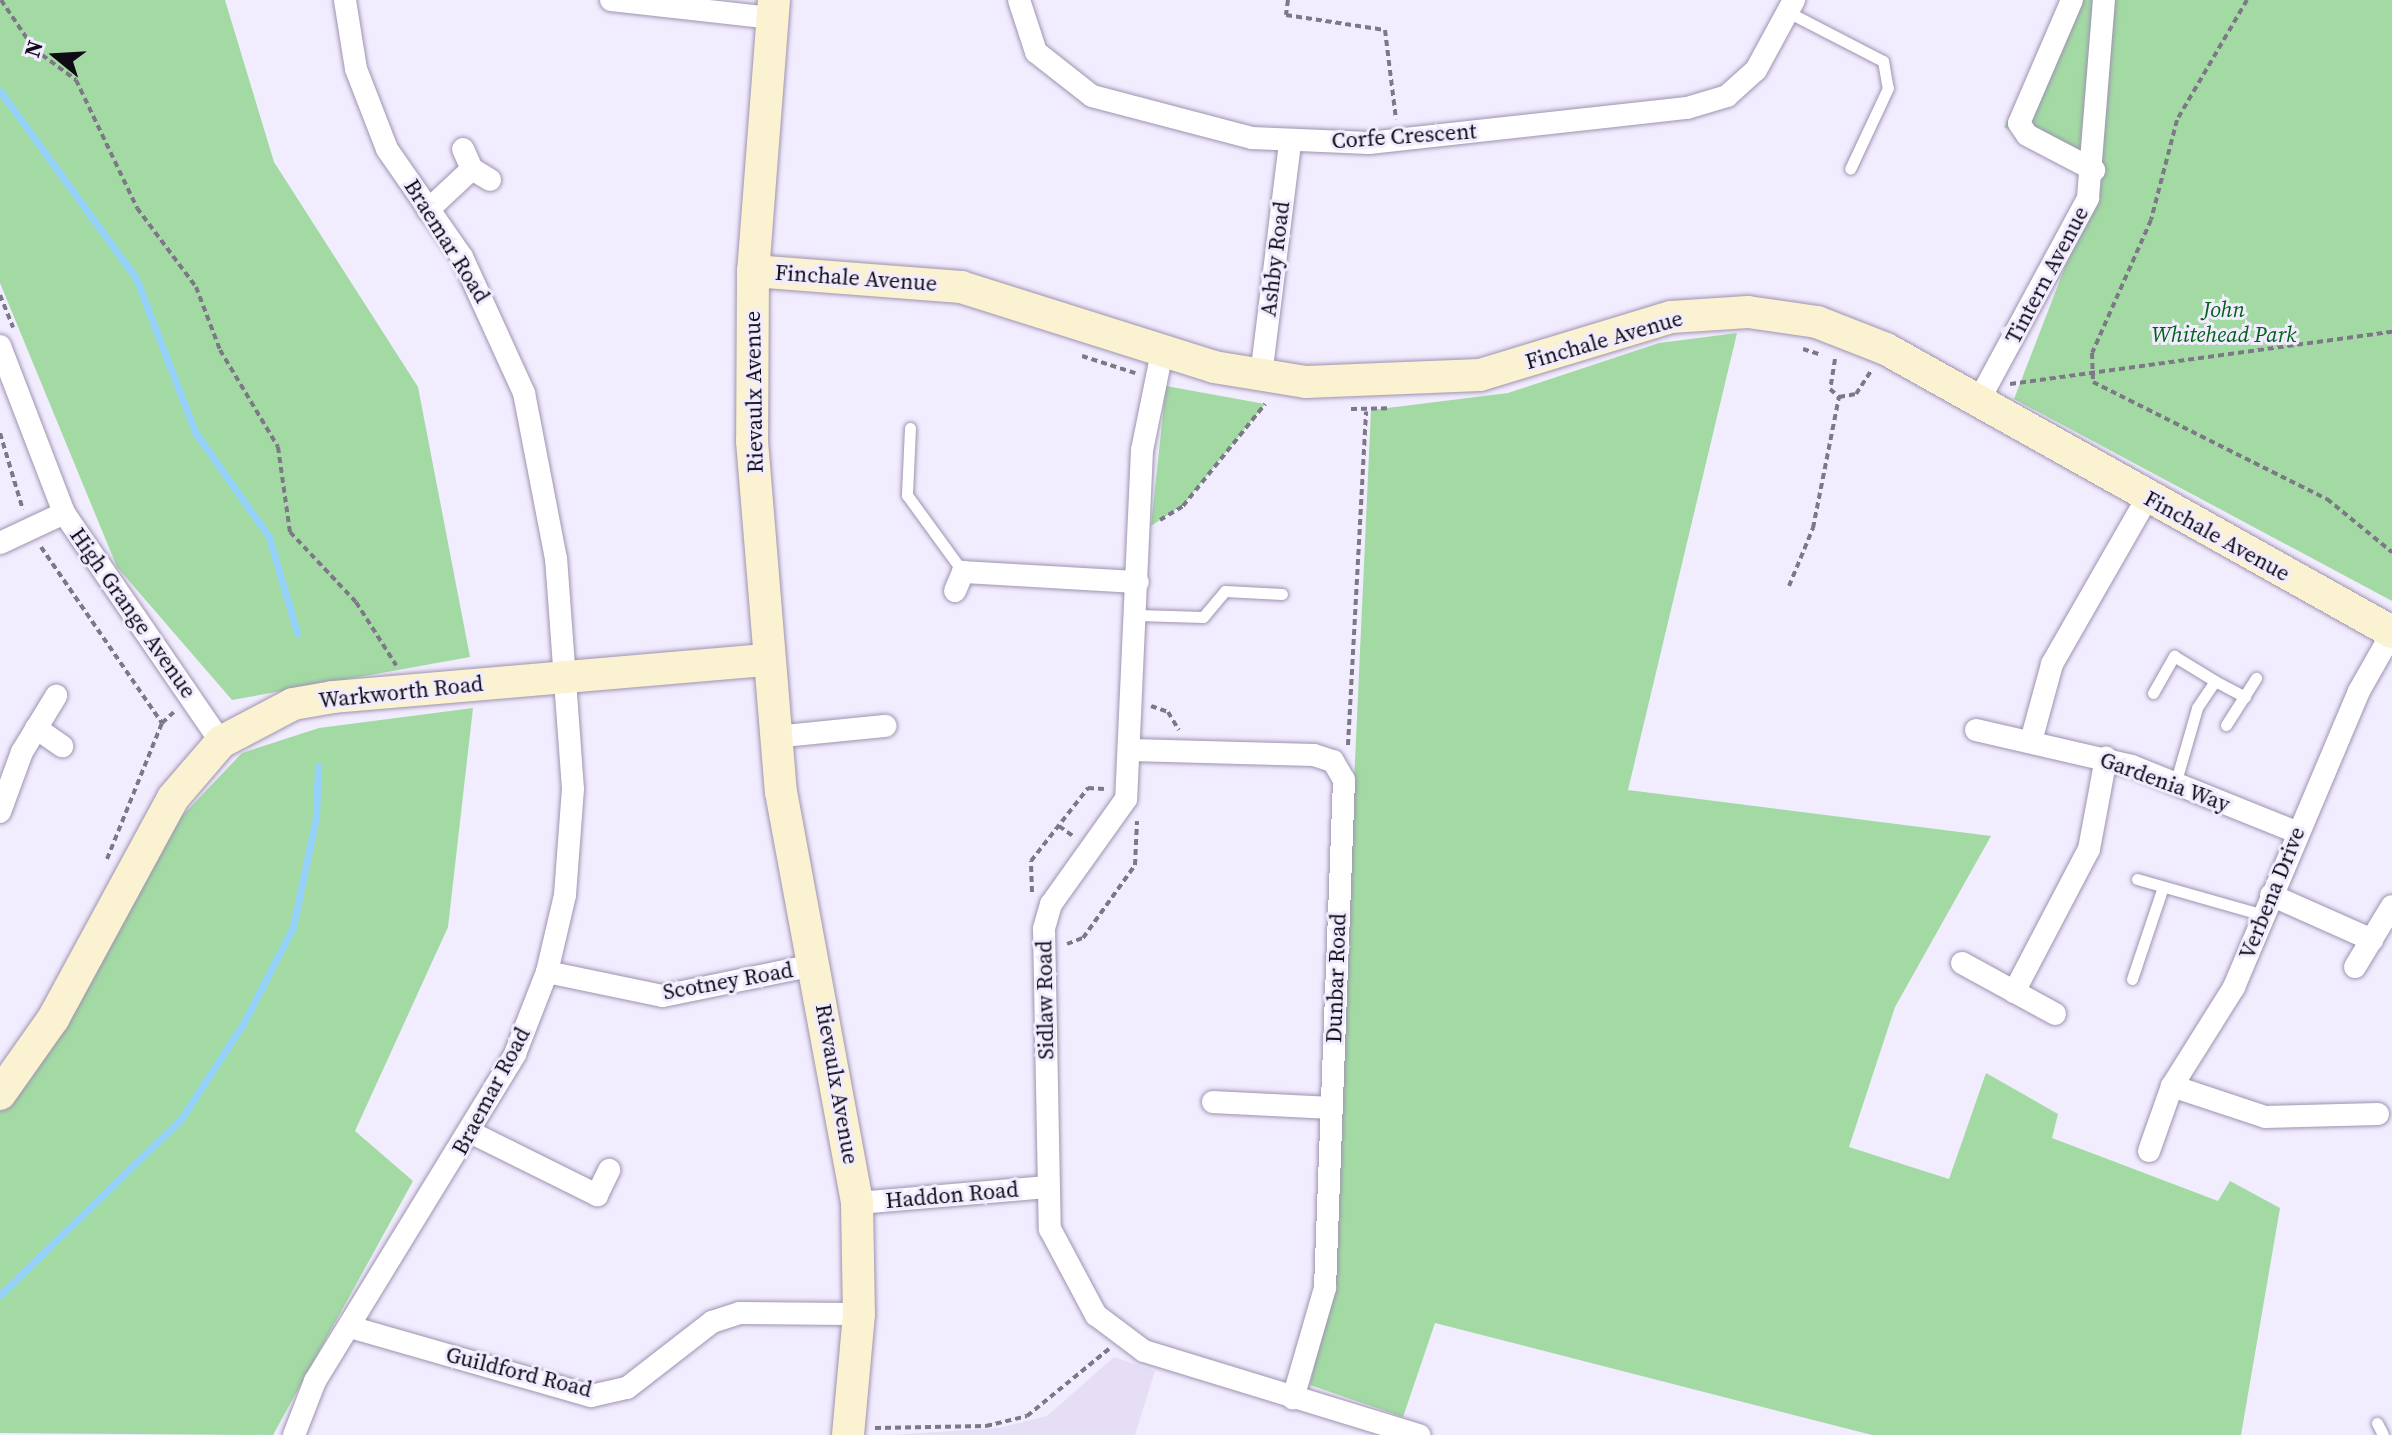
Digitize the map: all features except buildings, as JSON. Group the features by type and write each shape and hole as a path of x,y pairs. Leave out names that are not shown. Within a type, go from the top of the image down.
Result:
{"street":[{"name":"Braemar Road","path":"294,1435 315,1381 472,1133 515,1054 547,972 565,895 573,789 556,559 524,393 490,309 368,106 345,0"},
{"path":"611,0 773,9"},
{"name":"Corfe Crescent","path":"1019,0 1028,38 1067,84 1210,128 1290,142 1399,140 1687,108 1727,96 1756,70 1791,6"},
{"path":"2072,0 2019,123 2027,135 2094,170"},
{"name":"Tintern Avenue","path":"1986,388 2077,224 2094,170 2104,0"},
{"name":"Rievaulx Avenue","path":"773,9 753,271 750,389 766,660 774,737 857,1203 859,1314 848,1432"},
{"name":"Ashby Road","path":"1259,394 1290,142"},
{"path":"428,210 475,166"},
{"name":"Finchale Avenue","path":"753,271 961,287 1159,366 1259,394 1367,397 1480,375 1671,317 1748,312 1848,332 1986,388 2147,498 2392,632"},
{"name":"High Grange Avenue","path":"8,342 64,513 221,742"},
{"name":"Sidlaw Road","path":"1159,366 1142,450 1131,750 1126,795 1046,915 1048,1187 1055,1244 1096,1315 1122,1339 1406,1433"},
{"path":"2031,741 2052,664 2147,498"},
{"path":"0,543 64,513"},
{"path":"959,582 1138,582"},
{"name":"Verbena Drive","path":"2149,1151 2172,1086 2234,987 2296,832 2392,632"},
{"name":"Warkworth Road","path":"0,1094 53,1019 173,798 221,742 293,704 405,689 766,660"},
{"path":"0,812 36,728 56,696"},
{"path":"774,737 885,726"},
{"path":"36,728 62,746"},
{"name":"Gardenia Way","path":"1976,730 2106,758 2296,832"},
{"path":"1131,750 1333,761"},
{"path":"2014,992 2089,849 2106,758"},
{"name":"Dunbar Road","path":"1293,1398 1325,1288 1344,780 1333,761"},
{"path":"2267,905 2372,940"},
{"path":"2355,967 2391,910"},
{"path":"1962,963 2055,1014"},
{"name":"Scotney Road","path":"547,972 663,996 814,965"},
{"path":"2172,1086 2265,1117 2378,1114"},
{"path":"1213,1102 1331,1108"},
{"path":"472,1133 597,1195 609,1170"},
{"name":"Haddon Road","path":"857,1203 1048,1187"},
{"name":"Guildford Road","path":"350,1327 591,1396 627,1388 712,1322 740,1313 859,1314"}],"lane":[{"path":"1791,6 1883,61 1888,88 1850,169"},
{"path":"910,428 907,495 959,582"},
{"path":"1137,615 1203,617 1225,591 1282,594"},
{"path":"2153,693 2174,656 2245,697"},
{"path":"2226,725 2256,678"},
{"path":"2175,784 2197,708 2215,681"},
{"path":"2137,879 2163,887 2267,905"},
{"path":"2132,979 2163,887"},
{"path":"2377,1423 2383,1435"}],"path":[{"path":"1,0 34,49 76,80 137,208 196,287 220,350 278,447 290,532 388,645 405,689"},
{"path":"1288,0 1286,15 1385,30 1399,140"},
{"path":"2247,0 2177,120 2151,220 2092,353 2093,382 2327,499 2392,552"},
{"path":"0,295 8,342"},
{"path":"1986,388 2014,386 2093,369 2392,332"},
{"path":"1793,346 1850,364"},
{"path":"1073,352 1159,366"},
{"path":"1835,359 1830,389 1839,397"},
{"path":"1839,397 1856,394 1868,370 1884,379"},
{"path":"1152,513 1151,526 1183,506 1259,394 1277,407"},
{"path":"1337,409 1367,397 1402,406"},
{"path":"1333,761 1348,749 1367,397"},
{"path":"1789,586 1813,528 1839,397"},
{"path":"0,433 29,530 162,723"},
{"path":"103,871 162,723 191,698"},
{"path":"1133,705 1168,712 1183,751"},
{"path":"1044,946 1083,938 1135,865 1138,812 1126,795 1088,788 1031,861 1032,900 1046,915"},
{"path":"848,1432 986,1426 1027,1416 1122,1339"}],"shaded area":[{"path":"1114,1357 1155,1371 1135,1435 891,1435 999,1428 1047,1416"}],"green space":[{"path":"0,0 225,0 274,162 418,387 470,657 232,700 117,567 0,283"},
{"name":"John Whitehead Park","path":"2066,0 2392,0 2392,601 2014,399 2099,179 2004,127"},
{"path":"1737,333 1628,790 1991,836 1895,1007 1849,1147 1949,1179 1986,1073 2058,1114 2052,1138 2218,1201 2230,1181 2280,1208 2241,1435 1872,1435 1435,1323 1403,1417 1310,1385 1331,1287 1371,410 1508,393 1659,343"},
{"path":"1166,386 1265,404 1184,504 1151,526"},
{"path":"473,708 448,927 355,1131 413,1181 273,1435 0,1433 0,1111 39,1062 179,819 242,753 319,728"}],"waterway":[{"path":"0,91 136,278 195,432 269,537 297,633"},
{"path":"0,1295 181,1119 243,1024 293,927 316,817 318,766"}]}
